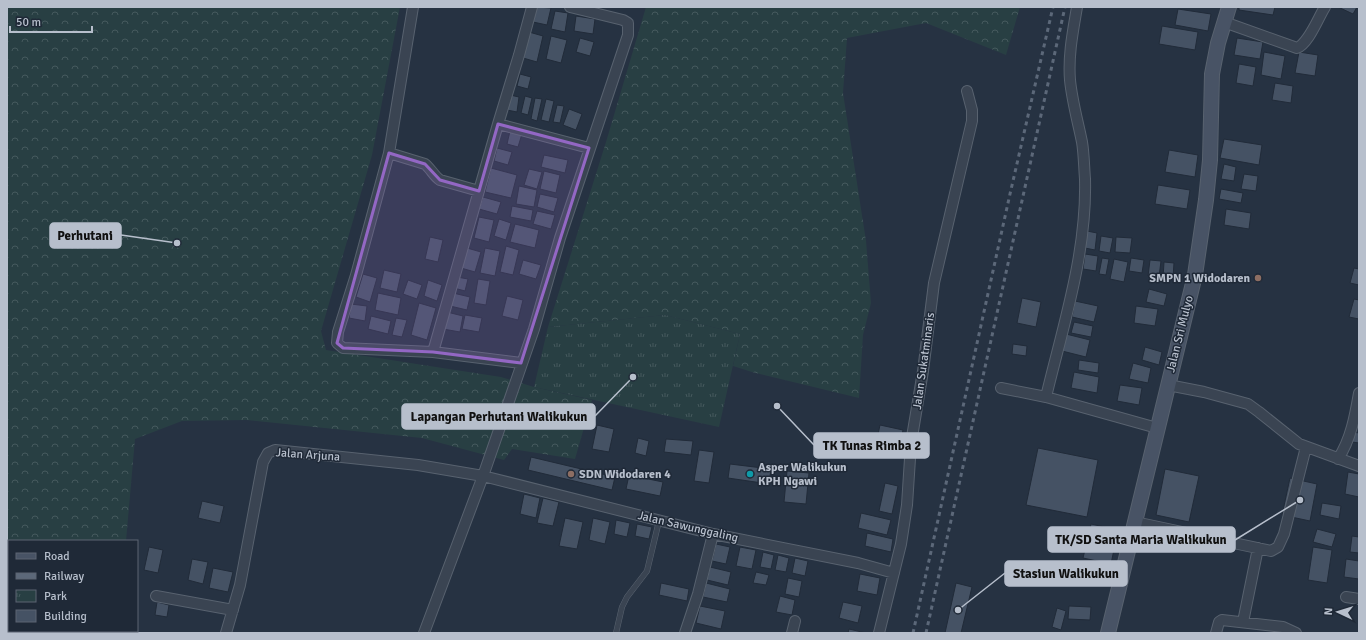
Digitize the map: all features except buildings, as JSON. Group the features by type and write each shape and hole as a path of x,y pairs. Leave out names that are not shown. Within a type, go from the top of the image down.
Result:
{"main road":[{"name":"Jalan Sri Mulyo","path":"1108,633 1197,260 1210,160 1212,74 1218,43 1229,7"}],"street":[{"path":"413,7 389,153 356,275 338,332 337,343 343,348 433,352 522,363"},
{"path":"433,352 532,7"},
{"path":"424,633 483,476 534,329 560,238 628,35 628,23 623,20 570,7"},
{"path":"1046,397 1079,258 1083,224 1085,180 1082,144 1070,80 1070,61 1077,7"},
{"path":"1224,22 1297,48 1302,46 1306,41 1325,7"},
{"name":"Jalan Sukatminaris","path":"879,633 901,544 907,505 911,443 923,371 934,284 972,121 972,110 967,91"},
{"path":"498,124 589,148"},
{"path":"389,153 425,164 435,177 440,180 479,191"},
{"path":"1168,385 1204,392 1248,404 1299,444 1359,466"},
{"path":"1001,388 1046,397 1157,428"},
{"path":"1338,459 1344,451 1349,438 1359,393"},
{"path":"1135,522 1271,551 1278,547 1284,534 1306,447"},
{"name":"Jalan Arjuna","path":"226,633 240,585 263,462 268,453 275,450 307,453 418,465 483,476"},
{"name":"Jalan Sawunggaling","path":"483,476 713,534 858,563 894,574"},
{"path":"685,633 698,594 713,534"},
{"path":"1243,622 1258,548"},
{"path":"156,596 233,610"},
{"path":"1346,597 1359,599"},
{"path":"1216,633 1219,622 1222,620 1283,627 1296,633"},
{"path":"792,633 795,621"}],"lane":[{"path":"616,633 622,607 627,597 647,571 659,520"}],"highlighted area":[{"path":"498,124 589,148 521,363 433,352 343,348 337,343 389,153 425,164 440,180 479,191"}],"green space":[{"path":"7,7 400,7 372,155 321,331 326,350 501,377 534,387 592,400 575,459 512,449 504,460 422,438 247,420 182,421 135,439 126,540 8,540 7,556"},
{"path":"646,7 1020,7 1006,55 926,23 847,38 843,93 866,241 871,303 863,335 859,398 733,366 740,334 665,315 548,327 606,142"},
{"path":"665,315 740,334 719,427 534,387 548,327"},
{"path":"7,556 8,632 92,632 92,633 7,633"}],"railway":[{"path":"913,633 1053,7"},
{"path":"926,633 1065,7"}],"place":[{"name":"Perhutani","path":"177,243"},
{"name":"SMPN 1 Widodaren","path":"1258,278"},
{"name":"Lapangan Perhutani Walikukun","path":"633,377"},
{"name":"TK Tunas Rimba 2","path":"777,406"},
{"name":"SDN Widodaren 4","path":"571,474"},
{"name":"Asper Walikukun KPH Ngawi","path":"750,474"},
{"name":"TK/SD Santa Maria Walikukun","path":"1300,500"},
{"name":"Stasiun Walikukun","path":"958,610"}]}
